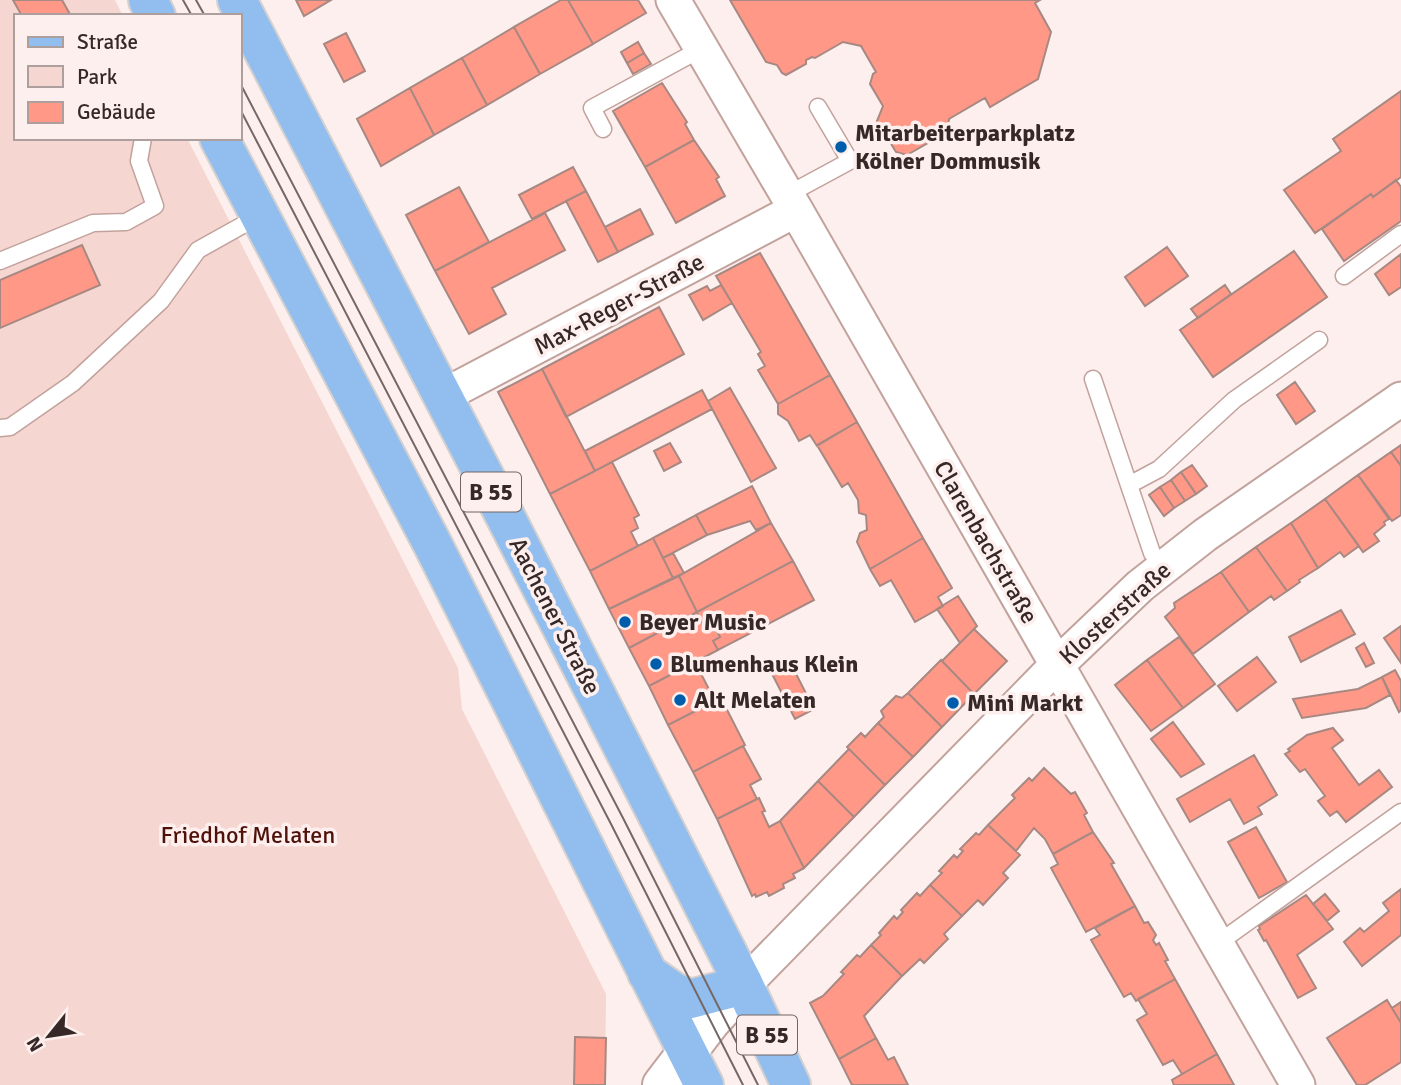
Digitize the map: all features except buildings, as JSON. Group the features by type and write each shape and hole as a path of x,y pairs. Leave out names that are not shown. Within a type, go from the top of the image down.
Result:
{"main road":[{"name":"Aachener Straße","path":"237,0 744,985 791,1085"},
{"path":"220,140 445,569 704,1085"},
{"path":"647,973 674,992 690,999 744,985"}],"street":[{"name":"Clarenbachstraße","path":"673,0 1298,1085"},
{"name":"Max-Reger-Straße","path":"441,397 792,203"},
{"name":"Klosterstraße","path":"744,985 1056,666 1140,586 1205,535 1401,399"},
{"path":"662,1085 686,1051 744,985"}],"lane":[{"path":"603,129 592,108 701,49"},
{"path":"792,203 850,161 818,107"},
{"path":"0,261 93,223 126,222 155,206 139,161 143,140"},
{"path":"0,428 10,428 73,383 161,301 198,250 260,215"},
{"path":"1344,276 1401,234"},
{"path":"1129,485 1159,469 1234,400 1319,340"},
{"path":"1093,379 1152,553 1163,568"},
{"path":"1217,944 1401,812"}],"green space":[{"name":"Friedhof Melaten","path":"0,0 115,0 122,14 14,14 14,140 188,140 458,668 462,709 606,994 605,1085 0,1085"}],"tram line":[{"path":"183,0 191,14"},
{"path":"196,0 204,14"},
{"path":"242,87 623,818 758,1085"},
{"path":"242,113 611,824 743,1085"}],"place":[{"name":"Mitarbeiterparkplatz Kölner Dommusik","path":"841,147"},
{"name":"Beyer Music","path":"625,622"},
{"name":"Blumenhaus Klein","path":"656,664"},
{"name":"Alt Melaten","path":"680,700"},
{"name":"Mini Markt","path":"953,703"}]}
